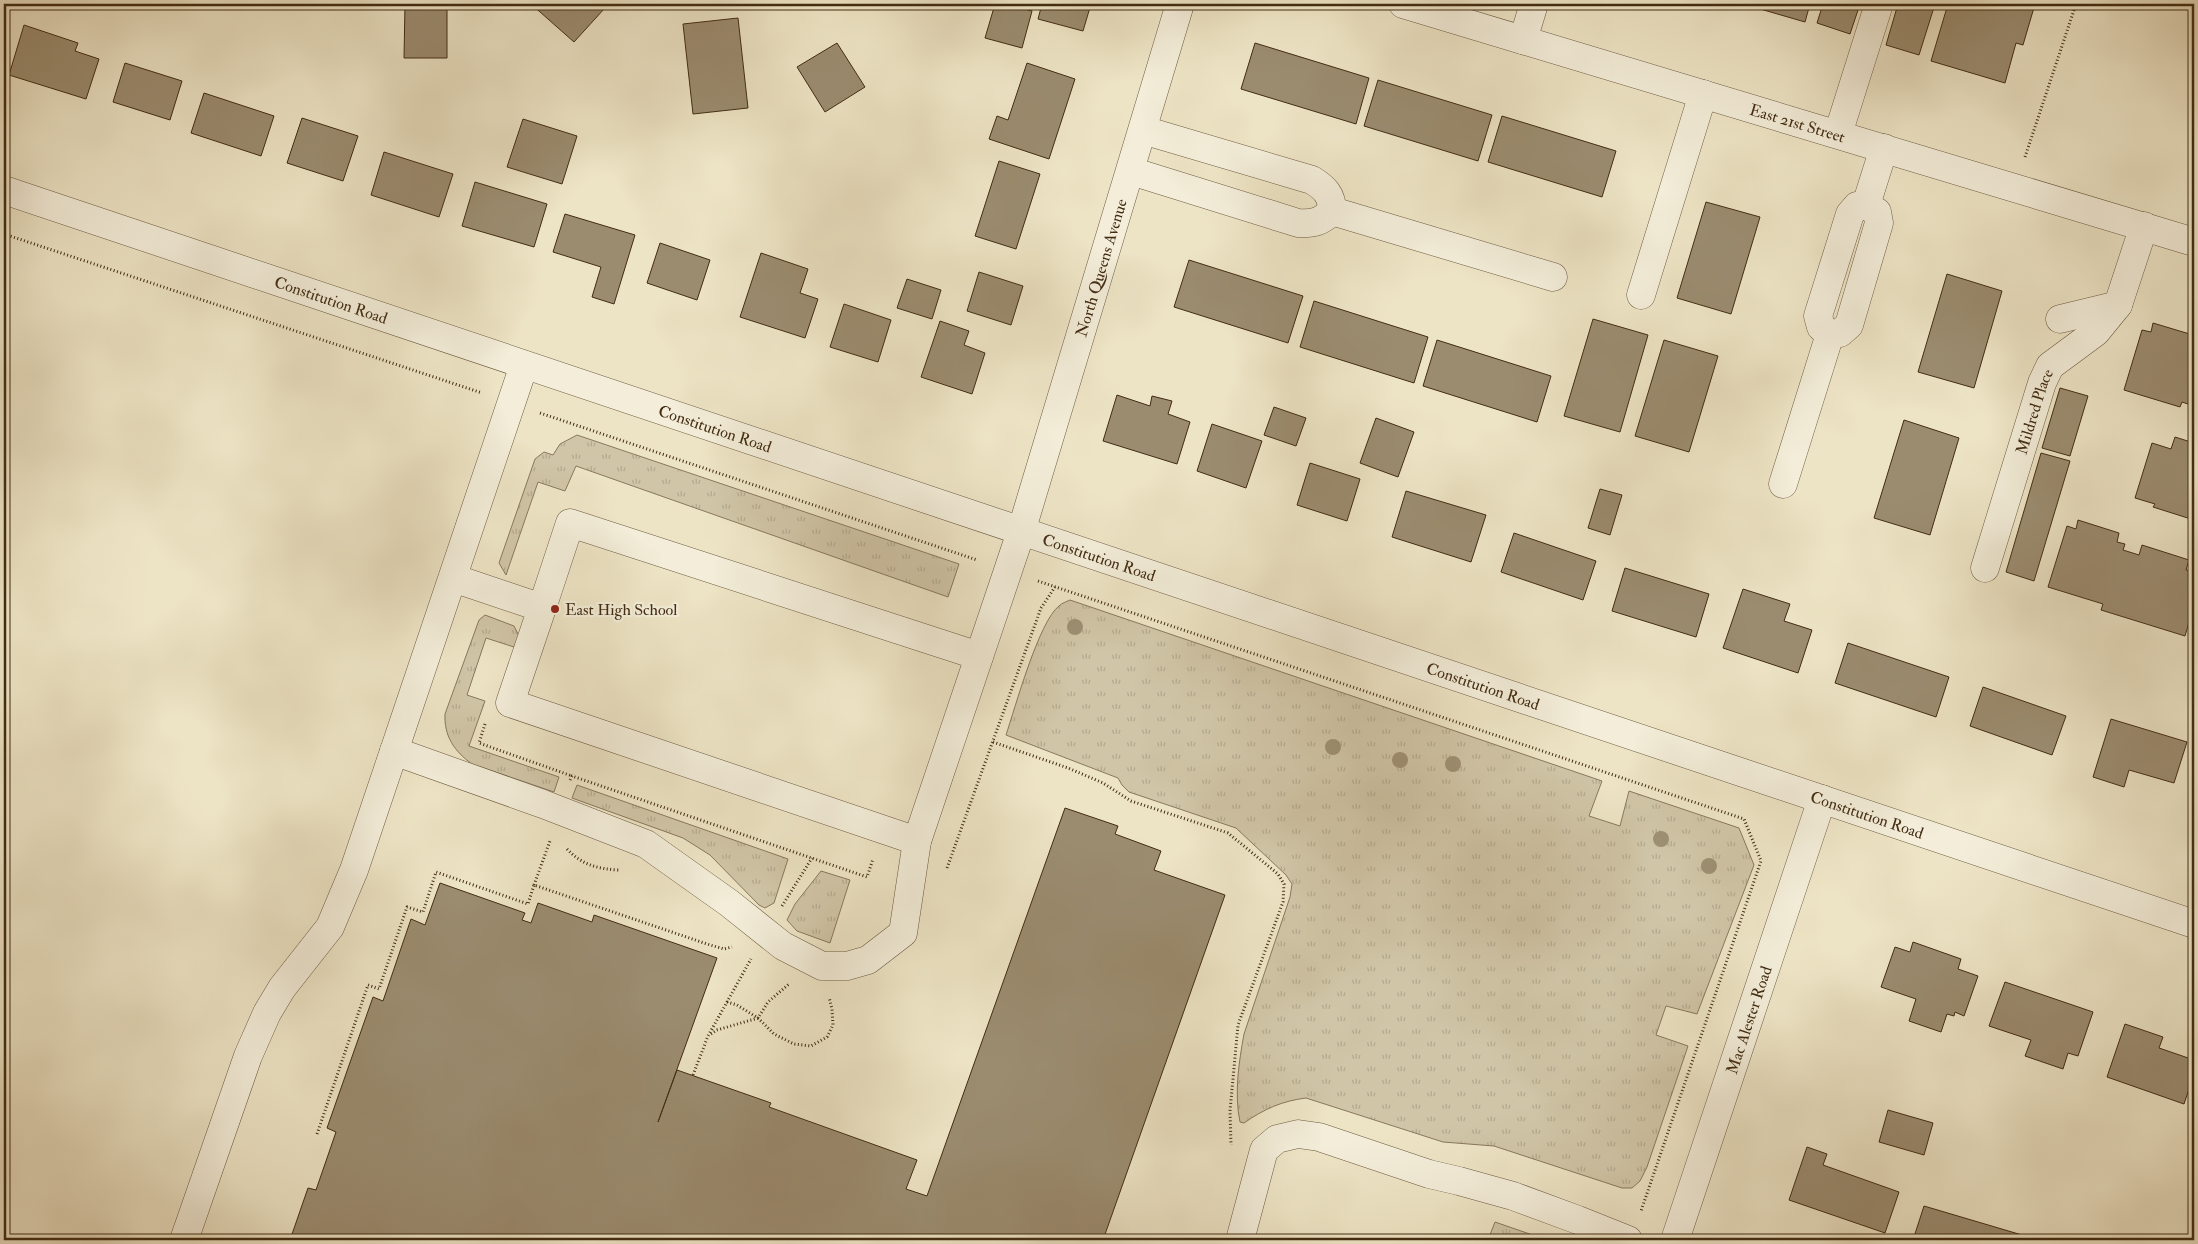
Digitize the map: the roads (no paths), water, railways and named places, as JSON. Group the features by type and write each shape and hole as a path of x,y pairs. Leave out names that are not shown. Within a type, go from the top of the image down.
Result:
{"street":[{"name":"North Queens Avenue","path":"394,751 560,810 646,844 729,903 783,946 822,966 847,966 868,960 903,933 917,841 1021,532 1180,4"},
{"name":"East 21st Street","path":"1403,4 2194,242"},
{"path":"1523,40 1534,4"},
{"path":"1838,134 1879,4"},
{"path":"1641,295 1703,94"},
{"path":"1131,171 1298,223 1312,224 1324,220 1332,211 1332,201 1324,188 1312,180 1143,130"},
{"path":"1783,484 1830,334 1821,327 1818,316 1850,214 1856,206 1866,205 1884,148"},
{"name":"Constitution Road","path":"4,190 2194,924"},
{"path":"1332,211 1553,277"},
{"name":"Mildred Place","path":"1985,568 2042,383 2050,366 2096,332 2118,305 2144,226"},
{"path":"2060,319 2118,305"},
{"path":"184,1240 248,1056 266,1013 282,988 330,927 354,870 524,365"},
{"path":"917,841 510,703 570,523 980,656"},
{"path":"453,578 542,608"},
{"name":"Mac Alester Road","path":"1675,1240 1822,799"},
{"path":"1240,1240 1264,1150 1277,1139 1298,1134 1319,1137 1429,1174 1459,1180 1512,1196 1628,1240"}],"place":[{"name":"East High School","path":"555,609"}]}
